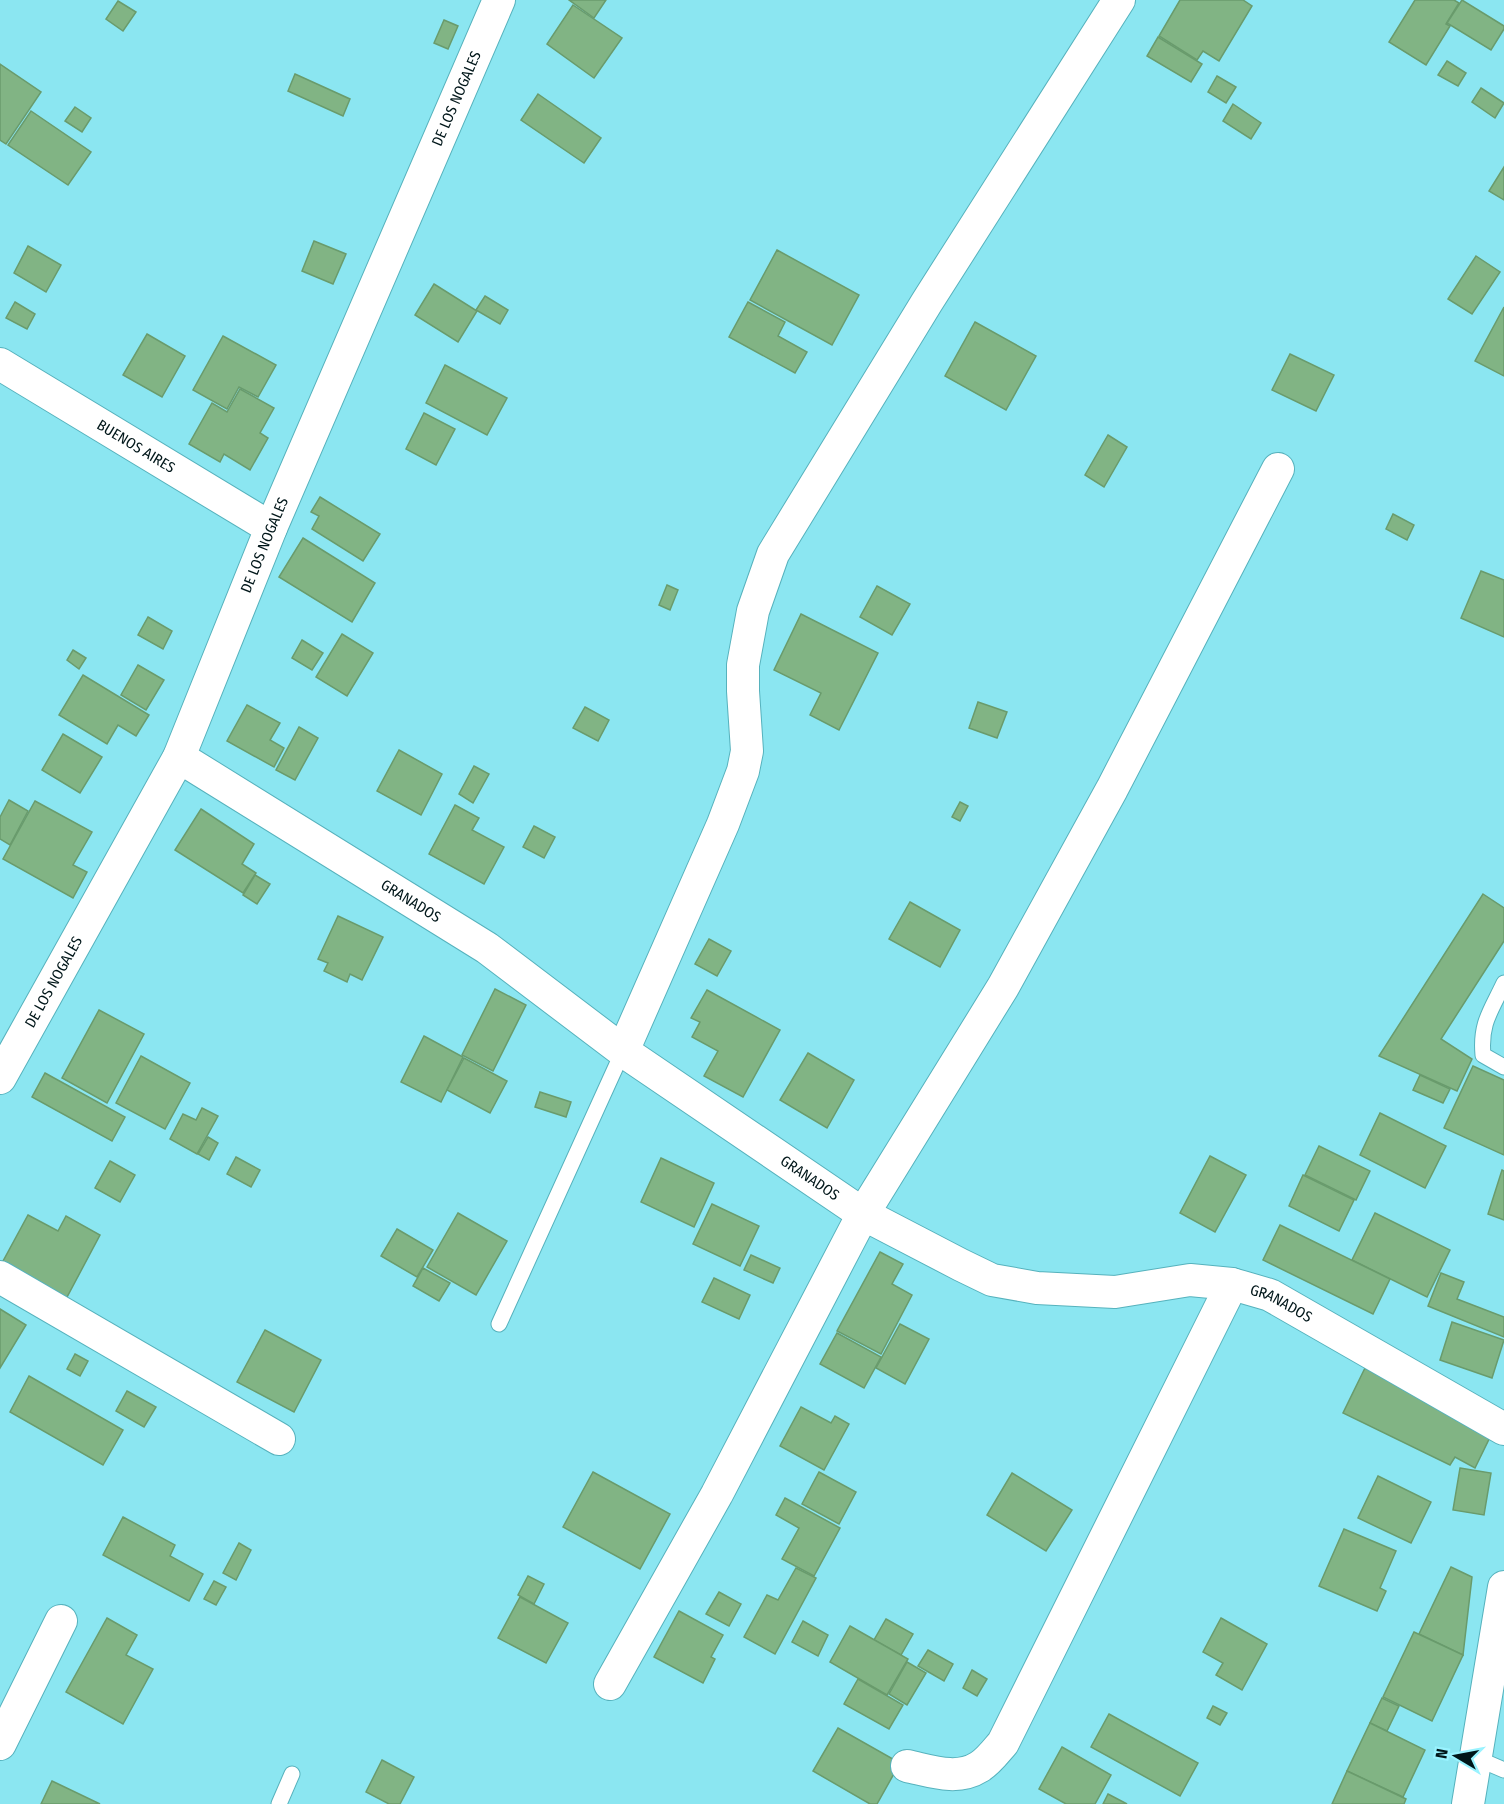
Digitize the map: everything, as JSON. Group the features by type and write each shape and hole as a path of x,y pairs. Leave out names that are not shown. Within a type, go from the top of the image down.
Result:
{"street":[{"name":"DE LOS NOGALES","path":"0,1078 179,757 271,528 499,0"},
{"path":"623,1051 723,824 743,771 747,751 743,665 753,611 773,554 927,302 1119,0"},
{"name":"BUENOS AIRES","path":"0,364 271,528"},
{"path":"610,1684 717,1494 863,1214 1003,987 1112,789 1278,469"},
{"name":"GRANADOS","path":"179,757 487,948 623,1051 863,1214 992,1280 1037,1288 1115,1292 1190,1280 1232,1284 1270,1295 1504,1429"},
{"path":"0,1277 279,1439"},
{"path":"907,1766 947,1774 964,1774 981,1766 1003,1743 1232,1284"},
{"path":"1468,1804 1490,1764 1504,1587"},
{"path":"0,1744 61,1621"}],"lane":[{"path":"1504,983 1484,1025 1482,1038 1484,1055 1504,1067"},
{"path":"499,1324 623,1051"},
{"path":"279,1804 292,1774"}],"building":[{"path":"569,0 606,0 594,18"},
{"path":"1180,0 1243,0 1252,6 1219,61 1203,51 1197,60 1159,36"},
{"path":"1415,0 1454,0 1459,3 1446,24 1450,26 1426,65 1389,42"},
{"path":"1462,0 1504,26 1491,50 1447,23"},
{"path":"118,1 136,12 123,31 106,19"},
{"path":"573,5 622,38 594,78 547,44"},
{"path":"444,20 458,26 448,49 434,43"},
{"path":"1158,37 1202,64 1191,82 1147,56"},
{"path":"1447,61 1466,73 1458,86 1438,75"},
{"path":"0,64 41,92 6,144 0,140"},
{"path":"295,74 350,99 343,116 288,91"},
{"path":"1217,76 1236,87 1226,103 1208,92"},
{"path":"1481,88 1504,103 1495,118 1472,102"},
{"path":"538,94 601,138 584,163 521,120"},
{"path":"1233,104 1261,123 1251,139 1223,121"},
{"path":"75,107 91,118 82,132 65,121"},
{"path":"31,111 91,152 68,185 8,145"},
{"path":"1504,167 1504,200 1489,191"},
{"path":"314,241 346,254 333,284 302,271"},
{"path":"28,246 61,265 46,292 14,273"},
{"path":"777,250 859,295 832,345 750,300"},
{"path":"1476,256 1500,272 1472,314 1448,299"},
{"path":"434,284 477,311 458,342 415,315"},
{"path":"485,296 508,310 500,324 476,310"},
{"path":"15,302 35,314 27,329 6,318"},
{"path":"748,302 785,322 778,336 807,352 795,373 729,337"},
{"path":"1504,307 1504,376 1475,361"},
{"path":"975,322 1036,356 1006,410 945,376"},
{"path":"147,334 185,356 162,397 123,375"},
{"path":"223,336 276,365 258,397 239,387 227,409 193,390"},
{"path":"1290,354 1334,375 1316,411 1272,390"},
{"path":"445,365 507,398 487,435 426,403"},
{"path":"240,389 274,408 260,433 268,438 250,470 224,454 220,462 189,444 212,403 227,412"},
{"path":"424,413 455,429 436,465 406,449"},
{"path":"1108,435 1127,447 1104,487 1085,475"},
{"path":"320,497 380,534 363,561 312,529 319,516 311,512"},
{"path":"1393,514 1414,525 1407,540 1386,529"},
{"path":"303,538 375,583 352,622 279,577"},
{"path":"1481,571 1504,580 1504,637 1461,618"},
{"path":"667,585 678,590 670,610 659,605"},
{"path":"877,586 910,604 892,635 860,617"},
{"path":"801,614 878,653 839,730 810,715 821,693 774,670"},
{"path":"148,617 172,631 163,649 138,635"},
{"path":"342,634 373,653 347,696 316,677"},
{"path":"302,640 323,653 312,670 292,658"},
{"path":"73,650 86,658 79,669 67,660"},
{"path":"138,665 164,680 146,710 121,695"},
{"path":"83,675 149,715 136,736 118,725 107,744 59,715"},
{"path":"978,702 1007,712 997,738 969,728"},
{"path":"247,705 280,723 270,740 284,748 274,767 227,741"},
{"path":"585,707 609,720 598,741 573,728"},
{"path":"299,727 318,738 295,780 276,770"},
{"path":"63,734 102,757 80,793 42,770"},
{"path":"399,750 442,774 421,815 377,791"},
{"path":"474,766 489,774 473,803 459,794"},
{"path":"9,800 28,811 10,845 0,839 0,817"},
{"path":"35,801 92,832 73,865 87,872 73,898 3,859"},
{"path":"960,802 968,806 960,821 952,817"},
{"path":"455,805 479,818 472,830 504,847 484,884 429,854"},
{"path":"201,809 254,844 242,864 256,873 243,893 175,850"},
{"path":"534,826 555,837 544,858 523,847"},
{"path":"255,875 270,884 257,904 243,895"},
{"path":"1483,894 1504,908 1504,941 1441,1039 1472,1059 1457,1091 1379,1056"},
{"path":"910,902 960,930 940,967 889,939"},
{"path":"338,916 383,937 362,980 350,974 347,982 324,971 328,963 318,959"},
{"path":"709,939 731,951 717,976 695,964"},
{"path":"495,989 526,1005 493,1071 462,1055"},
{"path":"707,990 780,1030 743,1097 704,1076 718,1051 692,1037 700,1022 691,1018"},
{"path":"99,1010 144,1034 107,1103 62,1078"},
{"path":"424,1036 463,1057 441,1102 401,1082"},
{"path":"808,1053 854,1080 827,1128 780,1100"},
{"path":"141,1056 190,1083 165,1129 116,1103"},
{"path":"464,1058 507,1081 490,1113 447,1090"},
{"path":"1473,1066 1504,1080 1504,1155 1444,1128"},
{"path":"45,1073 125,1117 112,1141 32,1097"},
{"path":"1420,1075 1450,1089 1443,1103 1413,1090"},
{"path":"540,1092 571,1102 566,1117 535,1107"},
{"path":"202,1108 218,1116 197,1154 170,1139 183,1114 196,1120"},
{"path":"1380,1113 1446,1146 1425,1188 1360,1155"},
{"path":"208,1137 218,1143 209,1160 198,1154"},
{"path":"1319,1146 1370,1171 1356,1200 1305,1175"},
{"path":"1210,1156 1246,1175 1215,1232 1180,1213"},
{"path":"236,1157 260,1170 251,1187 227,1174"},
{"path":"661,1158 714,1183 694,1227 641,1202"},
{"path":"110,1161 135,1175 120,1202 95,1188"},
{"path":"1502,1170 1504,1171 1504,1220 1488,1214"},
{"path":"1303,1175 1354,1200 1339,1231 1289,1206"},
{"path":"712,1204 759,1226 740,1266 693,1244"},
{"path":"458,1213 507,1241 476,1295 427,1267"},
{"path":"1375,1213 1450,1250 1427,1297 1352,1260"},
{"path":"28,1215 58,1231 66,1216 100,1235 66,1299 2,1263"},
{"path":"1280,1225 1390,1279 1373,1314 1263,1260"},
{"path":"397,1229 433,1250 417,1277 381,1256"},
{"path":"880,1252 903,1264 892,1284 912,1295 881,1354 837,1331"},
{"path":"751,1255 780,1268 773,1283 744,1270"},
{"path":"423,1268 450,1283 439,1301 413,1286"},
{"path":"1441,1273 1464,1282 1457,1299 1504,1317 1504,1337 1428,1306"},
{"path":"714,1278 750,1295 739,1319 702,1302"},
{"path":"0,1309 26,1325 0,1368"},
{"path":"1452,1322 1504,1340 1492,1378 1440,1360"},
{"path":"900,1324 929,1339 905,1384 876,1368"},
{"path":"265,1330 321,1360 294,1412 237,1382"},
{"path":"837,1333 881,1357 864,1388 820,1364"},
{"path":"75,1354 88,1361 80,1376 67,1369"},
{"path":"1365,1368 1493,1431 1475,1468 1455,1457 1450,1465 1343,1413"},
{"path":"29,1376 123,1430 103,1465 10,1412"},
{"path":"127,1391 156,1407 144,1427 116,1411"},
{"path":"801,1407 831,1423 835,1416 849,1424 824,1470 780,1446"},
{"path":"1460,1468 1491,1473 1484,1515 1453,1510"},
{"path":"593,1472 670,1514 640,1569 563,1527"},
{"path":"819,1472 856,1492 839,1524 802,1504"},
{"path":"1012,1473 1072,1510 1046,1551 987,1515"},
{"path":"1378,1476 1431,1502 1411,1543 1358,1518"},
{"path":"785,1498 840,1528 814,1576 782,1559 799,1528 776,1515"},
{"path":"123,1517 175,1545 170,1556 203,1574 189,1601 103,1555"},
{"path":"1344,1529 1396,1551 1380,1588 1386,1591 1377,1611 1319,1586"},
{"path":"239,1543 251,1550 236,1580 223,1573"},
{"path":"1451,1567 1472,1577 1463,1655 1419,1634"},
{"path":"796,1568 816,1578 775,1654 744,1637 767,1595 778,1600"},
{"path":"528,1576 544,1584 534,1604 518,1595"},
{"path":"214,1581 226,1587 216,1605 204,1599"},
{"path":"719,1592 741,1604 729,1626 706,1614"},
{"path":"520,1597 568,1623 546,1663 498,1638"},
{"path":"679,1611 723,1635 711,1657 715,1659 703,1683 654,1657"},
{"path":"107,1618 137,1635 126,1655 153,1669 123,1724 66,1692"},
{"path":"1221,1618 1267,1644 1242,1690 1216,1675 1223,1663 1203,1652"},
{"path":"886,1619 913,1634 901,1655 874,1640"},
{"path":"803,1621 828,1635 818,1656 792,1642"},
{"path":"850,1626 908,1659 887,1695 830,1662"},
{"path":"1414,1632 1463,1655 1432,1721 1383,1697"},
{"path":"928,1650 953,1664 944,1681 918,1666"},
{"path":"907,1662 926,1673 907,1705 889,1694"},
{"path":"972,1670 987,1679 977,1696 963,1688"},
{"path":"858,1679 903,1705 889,1729 844,1704"},
{"path":"1382,1698 1399,1706 1387,1731 1370,1723"},
{"path":"1213,1706 1227,1713 1220,1725 1207,1718"},
{"path":"1109,1714 1198,1763 1180,1796 1091,1747"},
{"path":"1370,1723 1425,1750 1403,1797 1347,1771"},
{"path":"838,1728 900,1763 877,1804 870,1804 813,1771"},
{"path":"1062,1747 1111,1775 1095,1804 1066,1804 1039,1789"},
{"path":"382,1760 414,1777 400,1804 389,1804 366,1792"},
{"path":"1347,1771 1406,1799 1404,1804 1332,1804"},
{"path":"52,1781 100,1804 41,1804"},
{"path":"1108,1794 1127,1804 1103,1804"}]}
